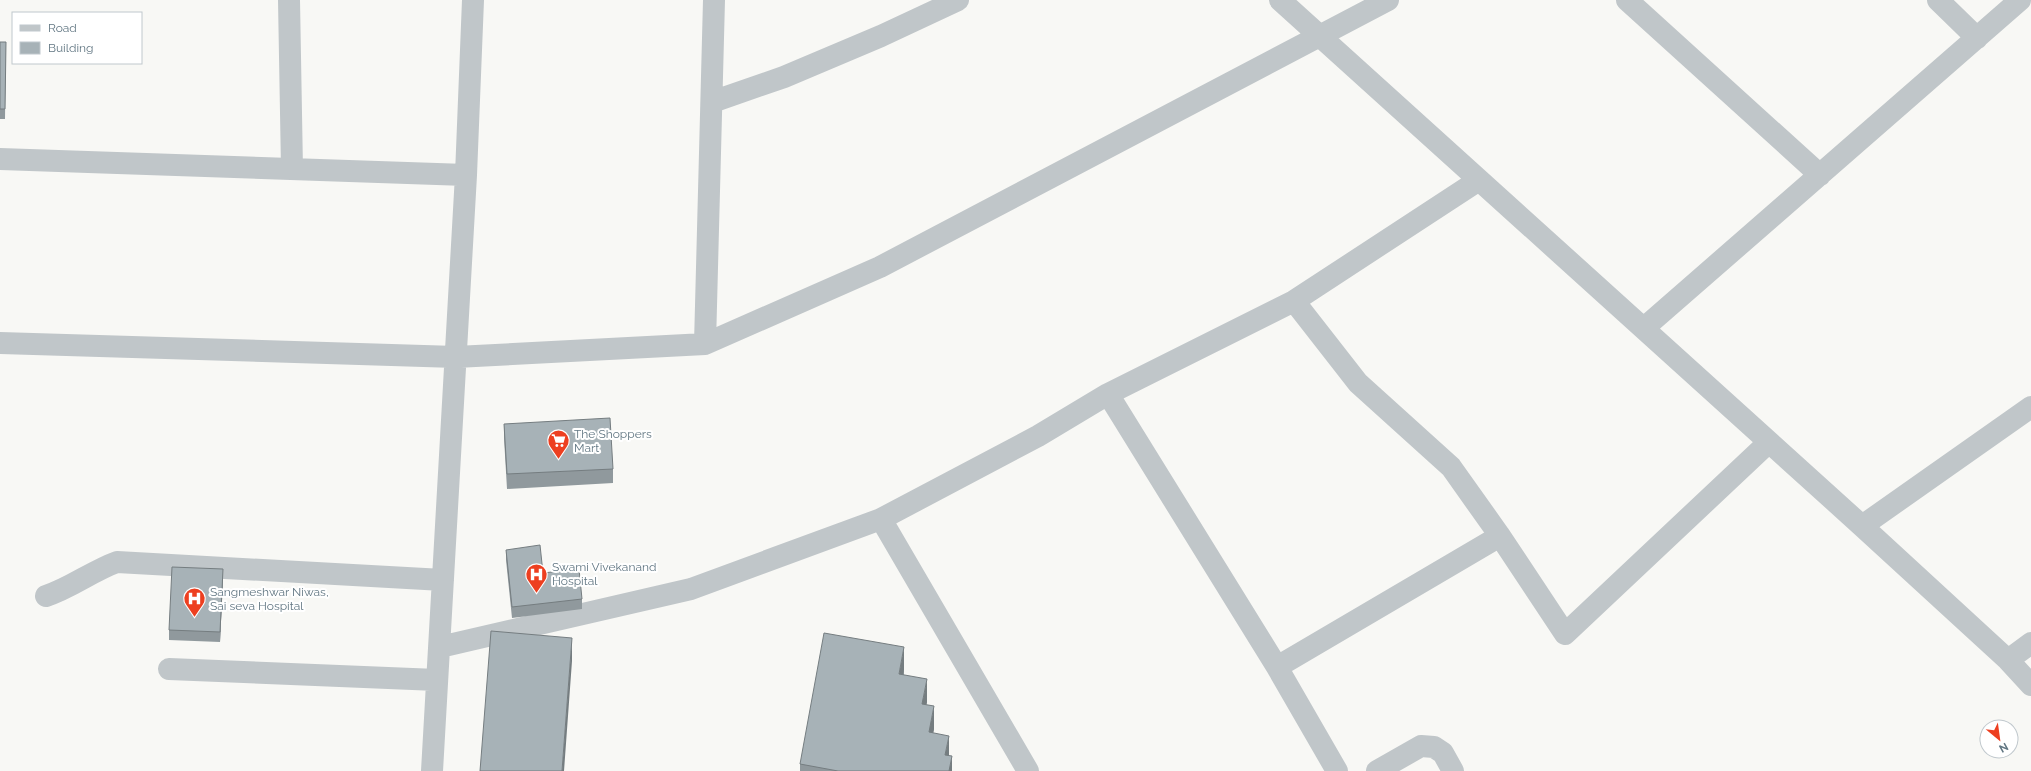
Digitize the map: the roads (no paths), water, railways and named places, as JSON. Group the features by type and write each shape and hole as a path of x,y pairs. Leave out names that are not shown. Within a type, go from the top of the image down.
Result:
{"street":[{"path":"289,0 292,169"},
{"path":"432,771 466,175 473,0"},
{"path":"705,344 714,0"},
{"path":"712,102 784,77 881,36 958,0"},
{"path":"1280,0 1862,526 2008,660 2031,685"},
{"path":"0,343 456,357 705,344 880,267 1388,0"},
{"path":"1627,0 1820,175"},
{"path":"1938,0 1977,38"},
{"path":"1644,328 2020,0"},
{"path":"0,159 466,175"},
{"path":"440,646 691,589 881,520 1038,436 1108,394 1294,301 1479,180"},
{"path":"1294,301 1358,383 1452,467 1565,634 1769,442"},
{"path":"1108,394 1277,667 1337,771"},
{"path":"1862,526 2031,408"},
{"path":"881,520 1028,771"},
{"path":"1277,667 1500,536"},
{"path":"46,596 63,590 106,566 117,562 443,580"},
{"path":"2008,660 2031,644"},
{"path":"169,669 437,680"},
{"path":"1377,771 1421,746 1434,747 1443,754 1453,771"}],"place":[{"name":"The Shoppers Mart","path":"559,460"},
{"name":"Swami Vivekanand Hospital","path":"537,594"},
{"name":"Sangmeshwar Niwas, Sai seva Hospital","path":"195,618"}]}
